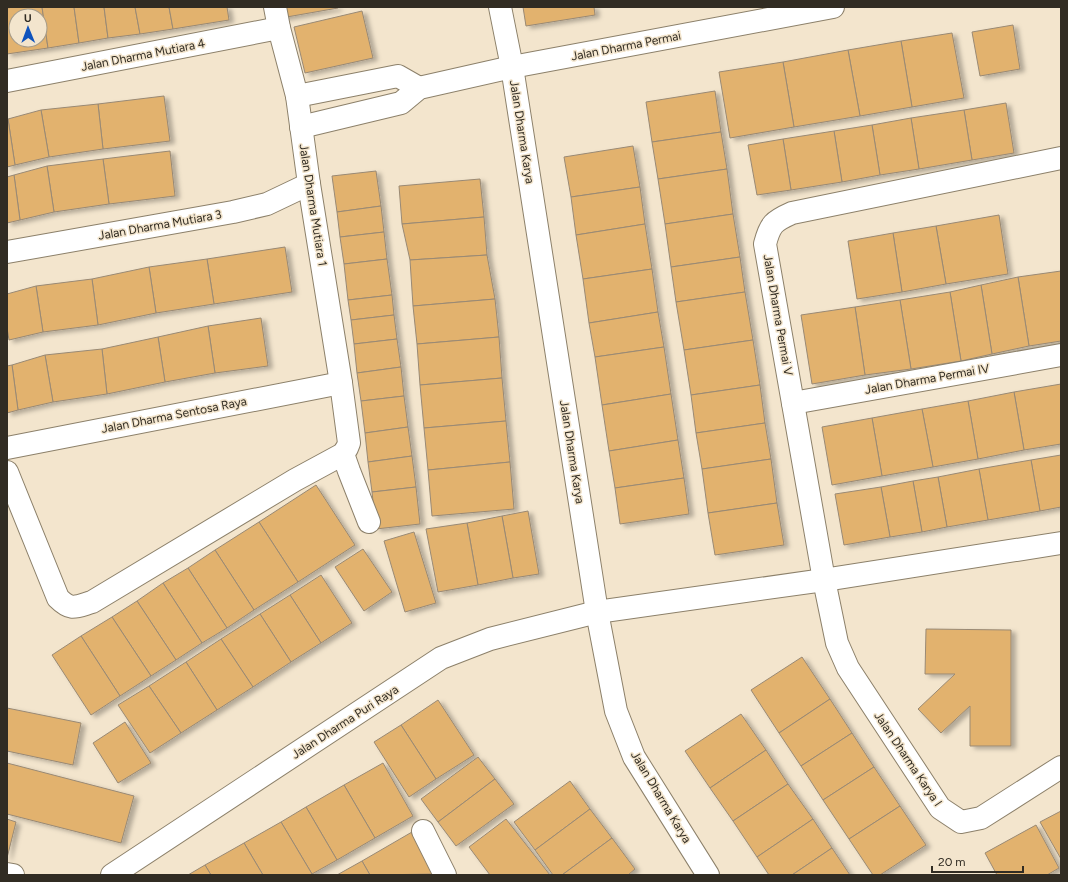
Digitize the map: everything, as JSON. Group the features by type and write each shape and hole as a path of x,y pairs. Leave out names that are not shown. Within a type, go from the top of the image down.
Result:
{"street":[{"name":"Jalan Dharma Karya","path":"500,7 512,67 597,612 616,711 634,757 708,875"},
{"name":"Jalan Dharma Permai","path":"301,127 401,103 419,88 735,16 833,7"},
{"name":"Jalan Dharma Mutiara 4","path":"7,81 277,17"},
{"name":"Jalan Dharma Mutiara 1","path":"277,17 297,96 309,184 341,382 349,443 343,454"},
{"path":"297,96 398,76 419,88"},
{"name":"Jalan Dharma Permai V","path":"824,580 765,244 772,225 792,213 1061,158"},
{"name":"Jalan Dharma Mutiara 3","path":"7,252 233,212 267,204 309,184"},
{"name":"Jalan Dharma Permai IV","path":"793,403 1061,355"},
{"name":"Jalan Dharma Sentosa Raya","path":"7,448 341,382"},
{"path":"7,472 58,598 70,607 76,607 92,602 295,480 343,454 369,522"},
{"path":"597,612 824,580 1061,543"},
{"name":"Jalan Dharma Karya I","path":"824,580 837,643 848,668 940,808 961,822 981,818 1061,767"},
{"name":"Jalan Dharma Puri Raya","path":"112,875 441,658 490,639 597,612"},
{"path":"423,831 445,875"},
{"path":"7,874 13,875"}],"building":[{"path":"42,7 8,8 8,48 48,48 7,54 7,8"},
{"path":"74,7 79,43 48,48 48,8 42,8"},
{"path":"74,7 104,7 108,38 79,43"},
{"path":"104,7 135,7 140,34 108,38"},
{"path":"135,7 169,7 173,29 140,34"},
{"path":"169,7 227,7 229,20 173,29"},
{"path":"279,7 337,7 338,8 281,18"},
{"path":"523,7 594,7 595,15 526,26"},
{"path":"362,11 373,58 305,73 294,27"},
{"path":"1013,25 1020,69 980,76 972,32"},
{"path":"952,33 964,98 912,107 901,41"},
{"path":"901,41 912,107 860,116 848,50"},
{"path":"848,50 860,116 794,127 783,62"},
{"path":"783,62 794,127 730,138 719,72"},
{"path":"715,91 721,132 652,142 646,102"},
{"path":"164,96 170,141 103,149 98,104"},
{"path":"1006,103 1014,153 972,160 964,110"},
{"path":"98,104 103,149 49,157 41,110"},
{"path":"41,110 49,157 15,165 8,119"},
{"path":"964,110 972,160 919,169 911,118"},
{"path":"911,118 919,169 880,175 872,125"},
{"path":"8,119 15,165 7,167 7,120"},
{"path":"872,125 880,175 842,182 834,131"},
{"path":"834,131 842,182 791,190 783,139"},
{"path":"721,132 727,169 658,179 652,142"},
{"path":"783,139 791,190 757,195 748,145"},
{"path":"633,146 640,187 571,197 564,157"},
{"path":"170,151 175,196 109,204 103,159"},
{"path":"103,159 109,204 54,212 47,166"},
{"path":"47,166 54,212 20,220 14,175"},
{"path":"727,169 733,214 665,224 658,179"},
{"path":"376,171 381,206 337,212 332,176"},
{"path":"14,175 20,220 7,223 7,177"},
{"path":"480,179 484,217 402,224 399,186"},
{"path":"640,187 645,224 576,235 571,197"},
{"path":"381,206 384,232 340,237 337,212"},
{"path":"733,214 740,257 671,267 665,224"},
{"path":"999,215 1008,274 946,284 936,226"},
{"path":"484,217 487,255 410,260 402,224"},
{"path":"645,224 652,269 583,279 576,235"},
{"path":"936,226 946,284 902,292 893,233"},
{"path":"384,232 387,259 344,264 340,237"},
{"path":"893,233 902,292 857,299 848,241"},
{"path":"285,247 292,292 214,304 207,259"},
{"path":"487,255 495,299 413,306 410,260"},
{"path":"740,257 745,292 676,302 671,267"},
{"path":"207,259 214,304 156,313 149,267"},
{"path":"387,259 392,295 348,300 344,264"},
{"path":"149,267 156,313 98,325 92,279"},
{"path":"652,269 658,312 589,323 583,279"},
{"path":"1061,271 1061,341 1029,346 1018,277"},
{"path":"1018,277 1029,346 992,354 981,285"},
{"path":"92,279 98,325 43,332 36,286"},
{"path":"981,285 992,354 961,361 950,292"},
{"path":"36,286 43,332 9,340 7,328 7,294"},
{"path":"745,292 753,340 684,350 676,302"},
{"path":"950,292 961,361 911,369 900,300"},
{"path":"392,295 394,315 351,320 348,300"},
{"path":"495,299 499,337 417,344 413,306"},
{"path":"900,300 911,369 865,375 855,307"},
{"path":"855,307 865,375 812,384 801,315"},
{"path":"658,312 664,347 595,357 589,323"},
{"path":"394,315 397,339 354,344 351,320"},
{"path":"261,318 268,366 215,373 208,326"},
{"path":"208,326 215,373 165,382 158,337"},
{"path":"158,337 165,382 107,394 102,349"},
{"path":"499,337 502,378 420,385 417,344"},
{"path":"397,339 401,367 357,373 354,344"},
{"path":"753,340 760,385 691,395 684,350"},
{"path":"664,347 671,394 602,405 595,357"},
{"path":"102,349 107,394 53,402 45,355"},
{"path":"45,355 53,402 18,410 12,365"},
{"path":"12,365 18,410 7,413 7,366"},
{"path":"401,367 404,396 361,401 357,373"},
{"path":"502,378 506,421 424,428 420,385"},
{"path":"1061,384 1061,444 1024,450 1014,392"},
{"path":"760,385 765,423 696,433 691,395"},
{"path":"1014,392 1024,450 978,459 968,401"},
{"path":"671,394 678,440 609,451 602,405"},
{"path":"404,396 408,427 365,433 361,401"},
{"path":"968,401 978,459 933,467 922,409"},
{"path":"922,409 933,467 882,476 872,418"},
{"path":"872,418 882,476 832,485 822,427"},
{"path":"506,421 510,462 428,470 424,428"},
{"path":"765,423 771,459 702,469 696,433"},
{"path":"408,427 412,456 368,462 365,433"},
{"path":"678,440 684,478 615,488 609,451"},
{"path":"1061,455 1061,507 1040,511 1031,460"},
{"path":"412,456 416,487 372,492 368,462"},
{"path":"771,459 777,503 708,513 702,469"},
{"path":"1031,460 1040,511 988,520 979,469"},
{"path":"510,462 514,509 432,516 428,470"},
{"path":"979,469 988,520 947,527 938,477"},
{"path":"938,477 947,527 922,532 913,481"},
{"path":"684,478 689,514 620,524 615,488"},
{"path":"913,481 922,532 890,537 881,487"},
{"path":"316,485 355,545 298,582 259,522"},
{"path":"416,487 420,524 376,529 372,492"},
{"path":"881,487 890,537 844,545 835,494"},
{"path":"777,503 784,545 715,555 708,513"},
{"path":"528,511 539,574 513,578 502,516"},
{"path":"502,516 513,578 478,585 467,523"},
{"path":"259,522 298,582 254,610 215,550"},
{"path":"467,523 478,585 438,592 426,529"},
{"path":"414,532 436,603 405,612 384,541"},
{"path":"363,549 392,592 364,611 335,567"},
{"path":"215,550 254,610 227,628 188,568"},
{"path":"188,568 227,628 202,643 163,583"},
{"path":"321,575 352,623 321,643 290,595"},
{"path":"163,583 202,643 176,660 137,601"},
{"path":"290,595 321,643 291,662 260,614"},
{"path":"137,601 176,660 151,676 112,617"},
{"path":"260,614 291,662 253,687 221,639"},
{"path":"112,617 151,676 120,696 81,636"},
{"path":"926,629 1011,630 1011,746 970,746 970,706 941,733 918,709 955,674 925,674"},
{"path":"81,636 120,696 91,715 52,655"},
{"path":"221,639 253,687 217,710 186,662"},
{"path":"802,657 830,699 779,733 751,690"},
{"path":"186,662 217,710 181,733 149,686"},
{"path":"149,686 181,733 150,753 118,705"},
{"path":"830,699 852,733 801,766 779,733"},
{"path":"438,700 474,755 436,779 401,725"},
{"path":"7,708 81,723 73,765 7,751"},
{"path":"741,714 766,750 710,788 685,751"},
{"path":"125,722 151,763 118,783 93,743"},
{"path":"401,725 436,779 409,797 374,742"},
{"path":"852,733 874,767 823,800 801,766"},
{"path":"766,750 788,784 733,821 710,788"},
{"path":"478,757 495,779 438,822 421,799"},
{"path":"7,763 134,796 121,843 7,814"},
{"path":"383,763 413,816 375,838 344,785"},
{"path":"874,767 900,806 849,839 823,800"},
{"path":"495,779 514,804 456,846 438,822"},
{"path":"570,781 590,809 535,850 514,822"},
{"path":"788,784 813,819 757,857 733,821"},
{"path":"344,785 375,838 337,860 306,807"},
{"path":"900,806 926,845 880,875 873,875 849,839"},
{"path":"306,807 337,860 312,874 281,822"},
{"path":"590,809 612,838 562,875 553,875 535,850"},
{"path":"1061,811 1061,859 1040,822"},
{"path":"7,819 16,822 7,858"},
{"path":"506,819 550,875 490,875 469,847"},
{"path":"813,819 832,848 792,875 769,875 757,857"},
{"path":"281,822 312,874 263,875 244,843"},
{"path":"1036,825 1059,868 1047,875 997,875 985,853"},
{"path":"412,832 436,874 370,875 362,861"},
{"path":"612,838 635,869 628,875 562,875"},
{"path":"244,843 263,875 211,875 205,865"},
{"path":"832,848 850,875 792,875"},
{"path":"362,861 370,875 337,875"},
{"path":"205,865 211,875 188,875"}]}
